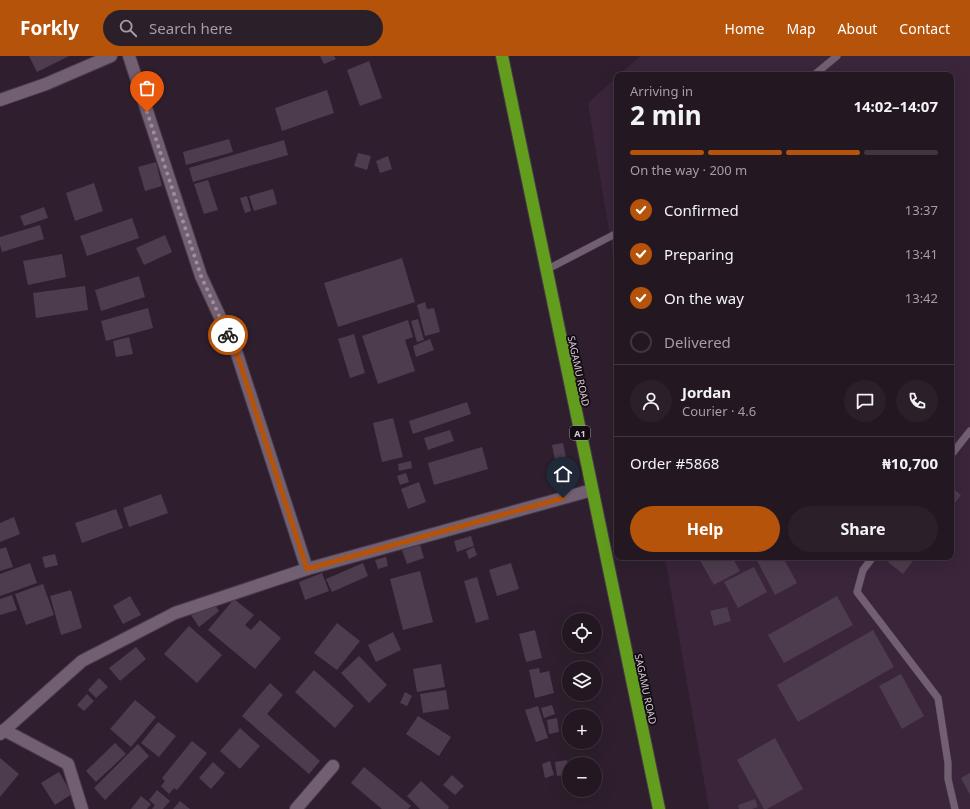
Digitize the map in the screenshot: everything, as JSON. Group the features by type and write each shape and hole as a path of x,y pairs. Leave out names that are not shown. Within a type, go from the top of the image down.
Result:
{"highway":[{"name":"SAGAMU ROAD","path":"502,56 659,809"}],"street":[{"path":"0,100 46,84 111,56"},
{"path":"129,56 201,276 237,354 307,569"},
{"path":"82,809 68,764 2,732 82,661 175,613 307,569 592,490"},
{"path":"296,809 333,766"}],"lane":[{"path":"818,72 837,56"},
{"path":"546,270 614,235"},
{"path":"954,451 970,431"},
{"path":"871,560 863,570 857,592 938,698 948,763 948,779 955,809"}],"shaded area":[{"path":"640,56 970,56 970,809 709,809 666,560 954,560 954,72 622,72"},
{"path":"614,80 614,261 588,103"}],"building":[{"path":"29,56 69,56 37,72"},
{"path":"320,56 334,56 336,59 324,64"},
{"path":"369,61 382,98 360,106 347,70"},
{"path":"327,90 334,113 282,131 275,108"},
{"path":"229,139 233,152 186,165 183,152"},
{"path":"284,140 288,155 193,182 189,168"},
{"path":"358,153 371,156 367,170 354,166"},
{"path":"388,156 392,169 380,173 376,161"},
{"path":"156,162 162,186 145,191 138,167"},
{"path":"208,180 218,210 204,214 194,184"},
{"path":"94,183 103,211 75,221 66,193"},
{"path":"273,189 277,204 254,211 249,196"},
{"path":"247,196 251,211 245,213 240,198"},
{"path":"44,207 48,218 24,226 20,216"},
{"path":"132,218 139,238 87,256 80,236"},
{"path":"40,225 44,239 2,252 0,237"},
{"path":"165,235 172,252 144,265 136,248"},
{"path":"62,254 66,277 28,285 23,261"},
{"path":"402,258 415,302 338,327 324,283"},
{"path":"139,276 145,297 101,311 95,290"},
{"path":"85,286 88,310 36,318 33,293"},
{"path":"425,302 427,309 434,308 440,332 425,336 417,305"},
{"path":"148,308 153,328 106,341 101,321"},
{"path":"418,319 424,340 417,342 411,321"},
{"path":"408,320 413,337 405,340 415,371 378,384 362,336"},
{"path":"354,334 365,373 350,378 338,339"},
{"path":"129,337 133,354 116,357 113,341"},
{"path":"430,339 434,350 416,357 413,346"},
{"path":"467,402 471,414 413,434 409,421"},
{"path":"393,418 403,457 382,462 373,423"},
{"path":"450,430 454,441 428,450 424,438"},
{"path":"563,443 567,462 556,465 552,445"},
{"path":"482,447 488,469 434,485 428,463"},
{"path":"411,461 412,468 399,471 398,464"},
{"path":"406,473 409,482 400,485 397,476"},
{"path":"419,482 426,502 408,509 401,489"},
{"path":"954,489 961,495 954,504"},
{"path":"161,494 168,513 129,527 123,508"},
{"path":"116,509 123,528 82,543 75,523"},
{"path":"14,517 20,534 0,542 0,523"},
{"path":"471,536 474,546 457,552 454,541"},
{"path":"420,545 424,558 407,564 402,550"},
{"path":"6,547 13,567 0,571 0,549"},
{"path":"474,547 477,555 469,559 466,551"},
{"path":"55,554 58,565 45,568 42,557"},
{"path":"386,557 388,566 378,569 375,560"},
{"path":"700,560 734,560 740,571 714,585"},
{"path":"757,560 785,560 797,583 775,595"},
{"path":"890,560 914,560 903,574 888,562"},
{"path":"30,563 37,583 0,596 0,574"},
{"path":"363,563 368,576 332,592 326,579"},
{"path":"511,563 519,589 497,596 489,570"},
{"path":"754,567 767,592 738,608 724,582"},
{"path":"420,571 433,622 403,630 390,579"},
{"path":"322,573 329,591 305,600 299,582"},
{"path":"477,577 489,619 476,623 464,581"},
{"path":"43,584 54,615 26,625 15,594"},
{"path":"71,590 82,628 61,635 50,596"},
{"path":"12,595 17,610 0,615 0,599"},
{"path":"130,596 141,615 123,624 113,606"},
{"path":"837,596 853,625 784,663 768,635"},
{"path":"234,599 254,615 245,625 251,630 260,620 281,638 255,669 208,630"},
{"path":"214,604 219,611 199,627 191,615"},
{"path":"727,607 731,621 714,626 710,611"},
{"path":"337,623 360,641 337,670 314,653"},
{"path":"189,626 222,655 197,683 164,654"},
{"path":"535,630 542,658 526,662 519,634"},
{"path":"873,630 894,667 798,722 777,685"},
{"path":"393,632 401,650 376,662 368,645"},
{"path":"136,647 146,659 120,681 109,668"},
{"path":"359,656 387,685 369,703 341,673"},
{"path":"441,664 445,687 417,692 413,669"},
{"path":"539,668 540,673 549,671 554,693 535,698 529,670"},
{"path":"314,670 354,706 335,728 295,692"},
{"path":"901,674 924,716 902,729 879,686"},
{"path":"99,678 108,687 96,698 88,690"},
{"path":"270,683 283,695 267,714 320,761 309,774 242,716"},
{"path":"446,690 449,709 423,713 420,694"},
{"path":"405,692 412,696 407,706 400,703"},
{"path":"87,694 94,701 84,711 77,705"},
{"path":"135,700 156,717 131,747 110,729"},
{"path":"552,705 555,714 544,718 541,708"},
{"path":"538,706 548,738 536,742 525,710"},
{"path":"418,716 451,737 439,756 406,734"},
{"path":"557,718 559,732 549,734 547,720"},
{"path":"158,722 176,736 159,757 141,743"},
{"path":"240,728 260,746 240,769 220,751"},
{"path":"775,738 803,789 767,809 764,809 737,760"},
{"path":"192,741 207,753 177,790 174,788 169,794 161,786 165,781 162,778"},
{"path":"115,743 126,754 96,782 86,771"},
{"path":"138,744 149,756 105,800 94,788"},
{"path":"0,758 19,774 0,797"},
{"path":"550,761 554,775 545,778 542,764"},
{"path":"562,761 562,775 557,776 555,762"},
{"path":"213,762 225,773 211,789 199,778"},
{"path":"364,767 411,806 408,809 382,809 351,783"},
{"path":"59,772 72,794 55,805 41,783"},
{"path":"970,773 970,795 961,778"},
{"path":"452,775 464,786 455,795 443,785"},
{"path":"421,781 449,807 448,809 420,809 407,796"},
{"path":"157,790 170,801 163,809 152,809 155,805 149,800"},
{"path":"141,796 151,804 147,809 131,809"},
{"path":"755,799 758,807 752,809 739,809 738,805"},
{"path":"180,801 190,809 173,809"}],"way so far":[{"path":"147,112 201,276 228,335"}],"route":[{"path":"228,335 237,354 307,569 563,498"}]}
